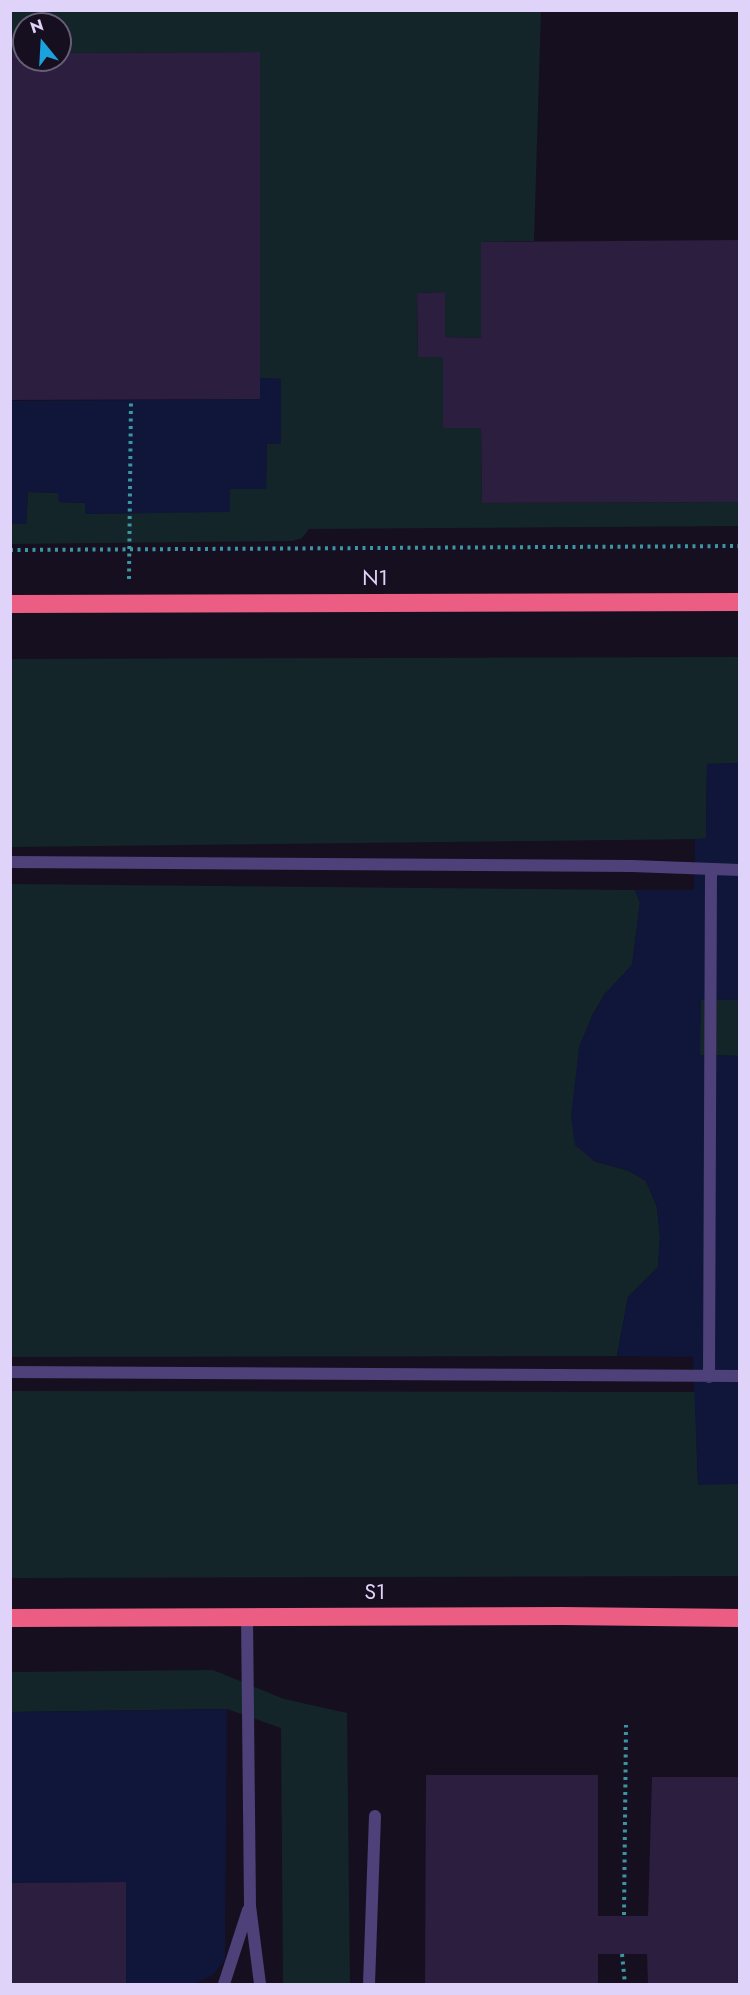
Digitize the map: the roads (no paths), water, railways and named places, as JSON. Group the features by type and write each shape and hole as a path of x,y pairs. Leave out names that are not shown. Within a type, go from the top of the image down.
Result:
{"highway":[{"name":"N1","path":"10,604 740,602"},
{"name":"S1","path":"10,1618 562,1616 740,1618"}],"lane":[{"path":"10,862 632,866 740,870"},
{"path":"709,1377 711,870"},
{"path":"10,1372 740,1376"},
{"path":"247,1617 250,1906 260,1984"},
{"path":"369,1984 375,1816"},
{"path":"224,1984 250,1906"}],"water":[{"path":"260,378 281,379 281,444 267,444 266,489 230,489 230,512 85,514 85,503 59,502 58,493 28,492 26,524 11,524 11,401 260,399"},
{"path":"739,763 739,1000 701,1000 700,1055 739,1056 739,1484 698,1485 693,1357 617,1356 628,1297 658,1267 660,1237 657,1207 646,1181 629,1171 594,1161 575,1145 571,1116 579,1048 592,1016 604,995 632,965 640,903 635,890 694,890 695,839 706,838 707,764"},
{"path":"227,1709 225,1960 213,1975 194,1984 126,1984 125,1882 11,1883 10,1712"}]}
